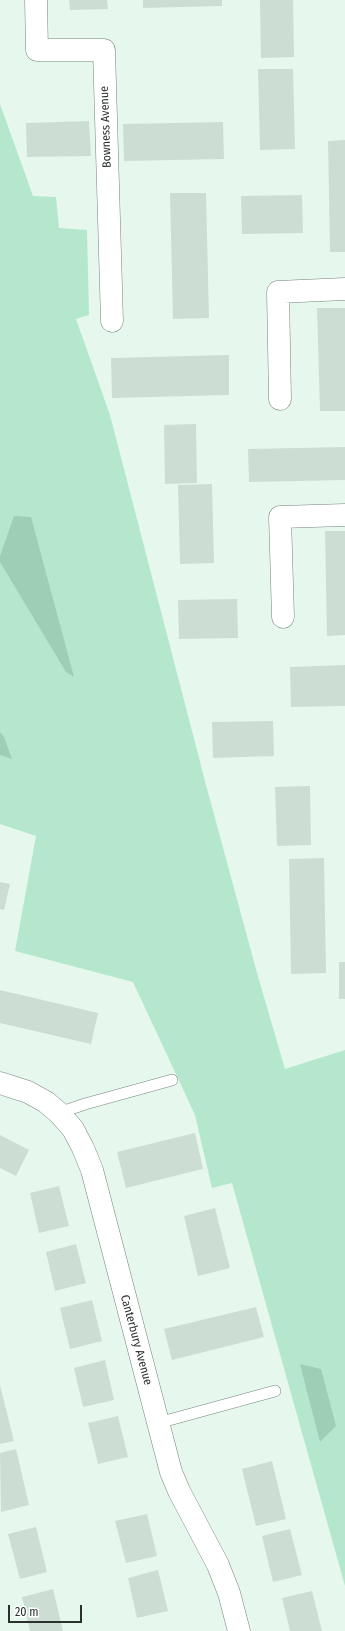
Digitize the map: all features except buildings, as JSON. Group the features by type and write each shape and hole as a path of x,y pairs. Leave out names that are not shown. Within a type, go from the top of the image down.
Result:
{"street":[{"name":"Bowness Avenue","path":"36,0 37,50 104,50 112,321"},
{"path":"280,399 278,292 345,289"},
{"path":"283,617 280,517 345,515"},
{"name":"Canterbury Avenue","path":"0,1083 28,1092 46,1102 60,1113 73,1129 83,1148 92,1170 171,1472 179,1491 218,1565 229,1593 239,1631"}],"lane":[{"path":"60,1113 85,1104 172,1080"},
{"path":"158,1423 275,1391"}],"green space":[{"path":"0,104 33,196 56,197 59,228 87,230 89,315 76,319 110,415 206,785 257,973 285,1069 345,1050 345,1586 232,1183 212,1188 195,1115 133,982 15,951 36,836 0,824"},
{"path":"14,516 31,517 74,677 66,672 0,562 0,556"},
{"path":"0,732 4,737 12,759 0,755"},
{"path":"300,1364 321,1369 336,1426 320,1442"}]}
